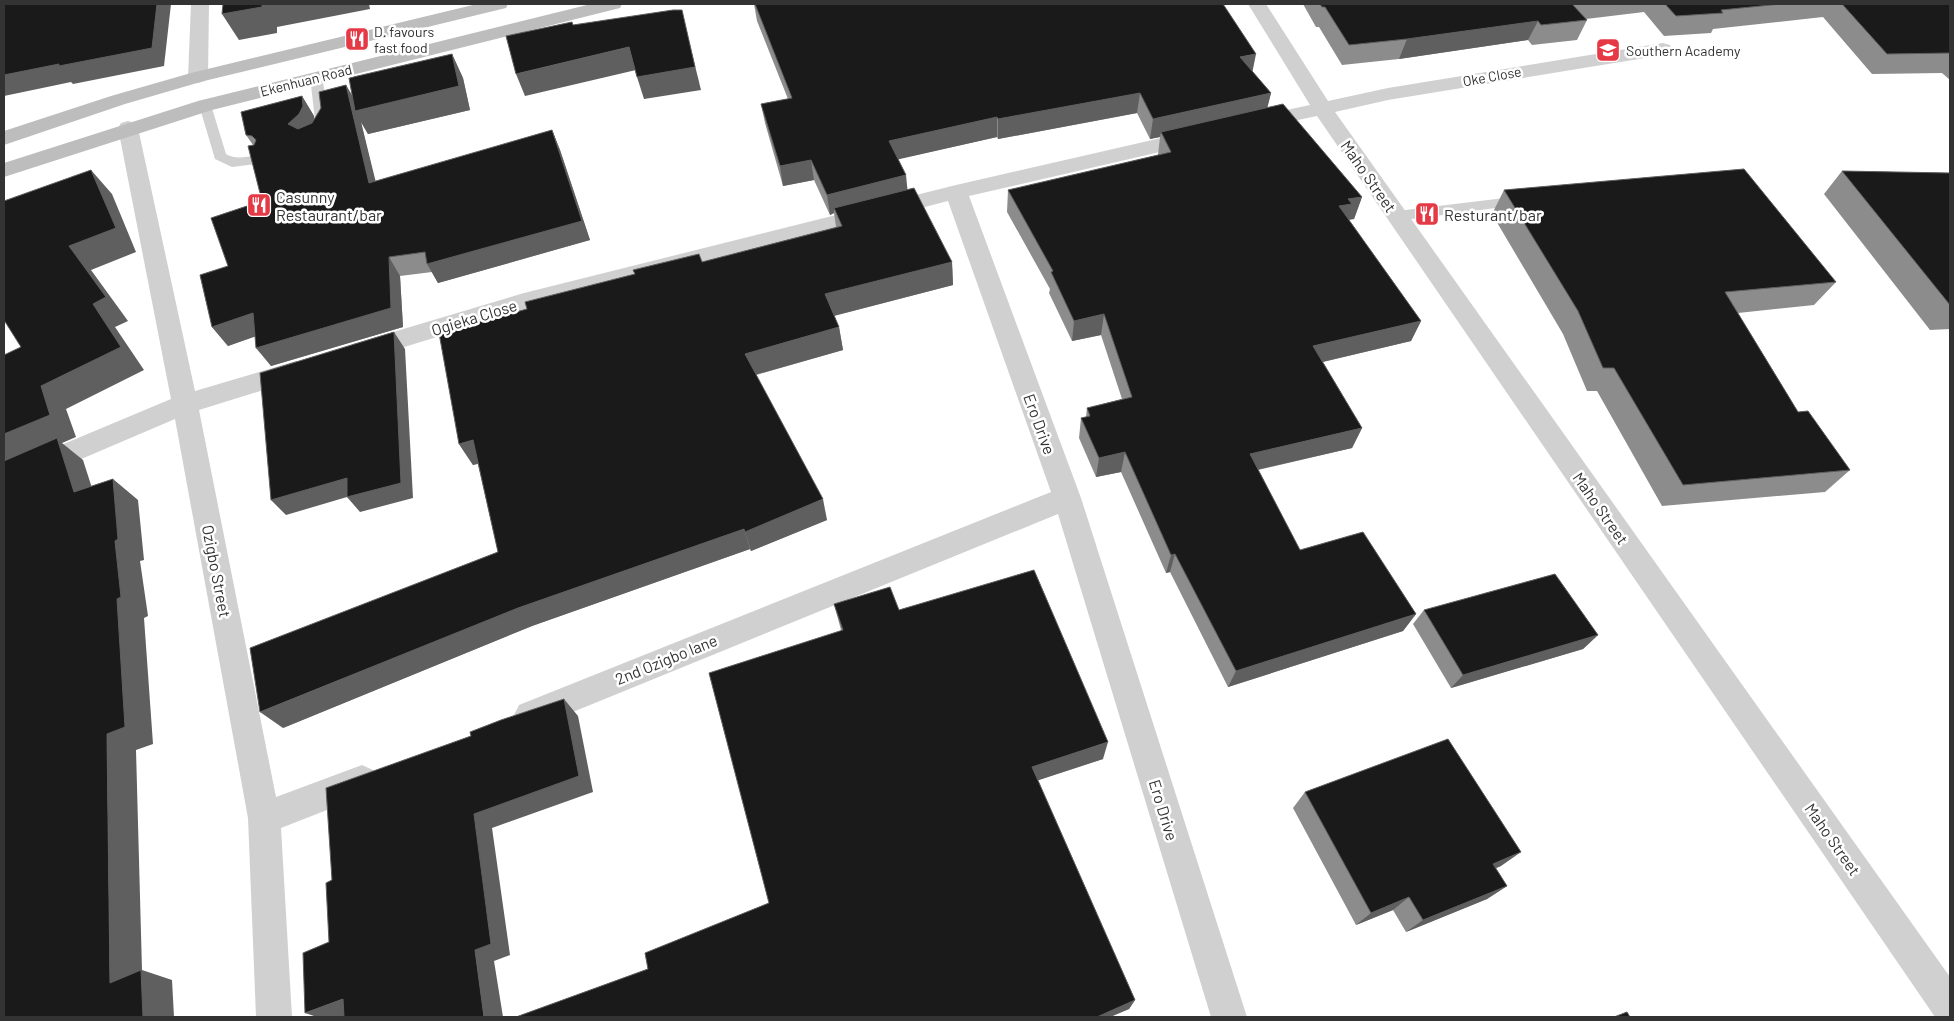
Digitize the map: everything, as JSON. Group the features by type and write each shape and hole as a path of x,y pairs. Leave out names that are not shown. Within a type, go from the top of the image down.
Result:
{"main road":[{"name":"Ekenhuan Road","path":"4,138 118,100 198,77 499,4"},
{"name":"Ekenhuan Road","path":"4,170 128,128 204,105 613,4"}],"street":[{"path":"198,77 200,4"},
{"name":"Maho Street","path":"1257,4 1322,108 1950,1008"},
{"name":"Oke Close","path":"1322,108 1388,94 1520,71 1663,49"},
{"path":"956,192 1322,108"},
{"name":"Ozigbo Street","path":"128,128 186,404 264,818 274,1017"},
{"name":"Ogieka Close","path":"345,356 524,302 956,192"},
{"name":"Ero Drive","path":"956,192 1066,498 1229,1017"},
{"path":"4,481 186,404 317,364"},
{"name":"2nd Ozigbo lane","path":"504,726 1066,498"},
{"path":"264,818 385,772"}],"lane":[{"path":"316,77 324,126 317,138"},
{"path":"204,105 220,156 232,163 260,160"},
{"path":"1397,216 1534,200"}],"building":[{"path":"4,4 157,4 152,48 4,75"},
{"path":"223,4 262,4 262,7 222,14"},
{"path":"755,4 1223,4 1256,54 1240,57 1271,93 1153,119 1140,93 998,119 997,117 889,141 906,175 827,195 811,160 780,166 761,104 792,98"},
{"path":"1320,4 1572,4 1587,20 1541,25 1538,21 1349,45 1325,7 1322,7"},
{"path":"1665,4 1781,4 1721,10 1723,13 1676,16"},
{"path":"1842,4 1950,4 1950,53 1887,54"},
{"path":"682,10 695,67 637,77 629,47 516,74 506,36 572,22 573,25"},
{"path":"452,54 459,86 355,111 349,78"},
{"path":"346,85 369,183 552,130 582,221 427,264 425,252 389,257 391,308 256,348 253,313 212,327 200,275 228,266 211,218 262,201 248,146 254,145 256,140 252,136 246,135 241,112 302,96 303,106 299,114 288,124 298,129 312,123 321,108 319,92"},
{"path":"1283,104 1362,197 1348,199 1352,204 1339,206 1421,321 1313,346 1362,428 1250,454 1300,550 1363,532 1416,614 1236,671 1175,554 1171,555 1125,452 1099,458 1081,418 1090,416 1087,408 1132,397 1104,314 1074,321 1051,272 1053,271 1008,190 1171,152 1161,132"},
{"path":"1744,169 1836,282 1725,292 1798,412 1808,411 1850,470 1683,485 1614,368 1603,368 1578,311 1504,190"},
{"path":"91,170 116,228 69,246 106,297 93,304 121,347 41,386 50,415 4,434 4,355 21,347 4,320 4,201"},
{"path":"1842,171 1950,173 1950,305"},
{"path":"914,188 952,262 825,294 839,327 745,354 823,499 745,532 744,529 518,608 260,712 250,648 498,552 473,440 459,444 439,333 527,309 525,302 635,274 633,270 699,254 702,262 842,226 834,208"},
{"path":"394,332 401,483 347,497 347,478 271,500 260,373"},
{"path":"57,438 74,492 113,479 118,539 115,541 121,597 117,599 125,727 107,734 110,983 141,970 143,1017 4,1017 4,461"},
{"path":"1034,570 1108,742 1032,767 1135,1000 1097,1017 516,1017 648,969 645,953 769,903 709,673 843,630 834,604 890,587 899,610"},
{"path":"1555,574 1598,635 1463,675 1424,610"},
{"path":"564,699 579,776 474,814 491,944 475,950 484,1017 344,1017 343,999 305,1013 303,953 329,942 326,883 332,880 326,788 471,736 470,732 501,720"},
{"path":"1448,739 1521,852 1493,864 1507,886 1423,920 1409,897 1371,913 1305,792"},
{"path":"1627,1012 1630,1017 1614,1017"}],"place":[{"name":"D. favours fast food","path":"357,39"},
{"name":"Southern Academy","path":"1608,50"},
{"name":"Casunny Restaurant/bar","path":"259,205"},
{"name":"Resturant/bar","path":"1427,214"}]}
